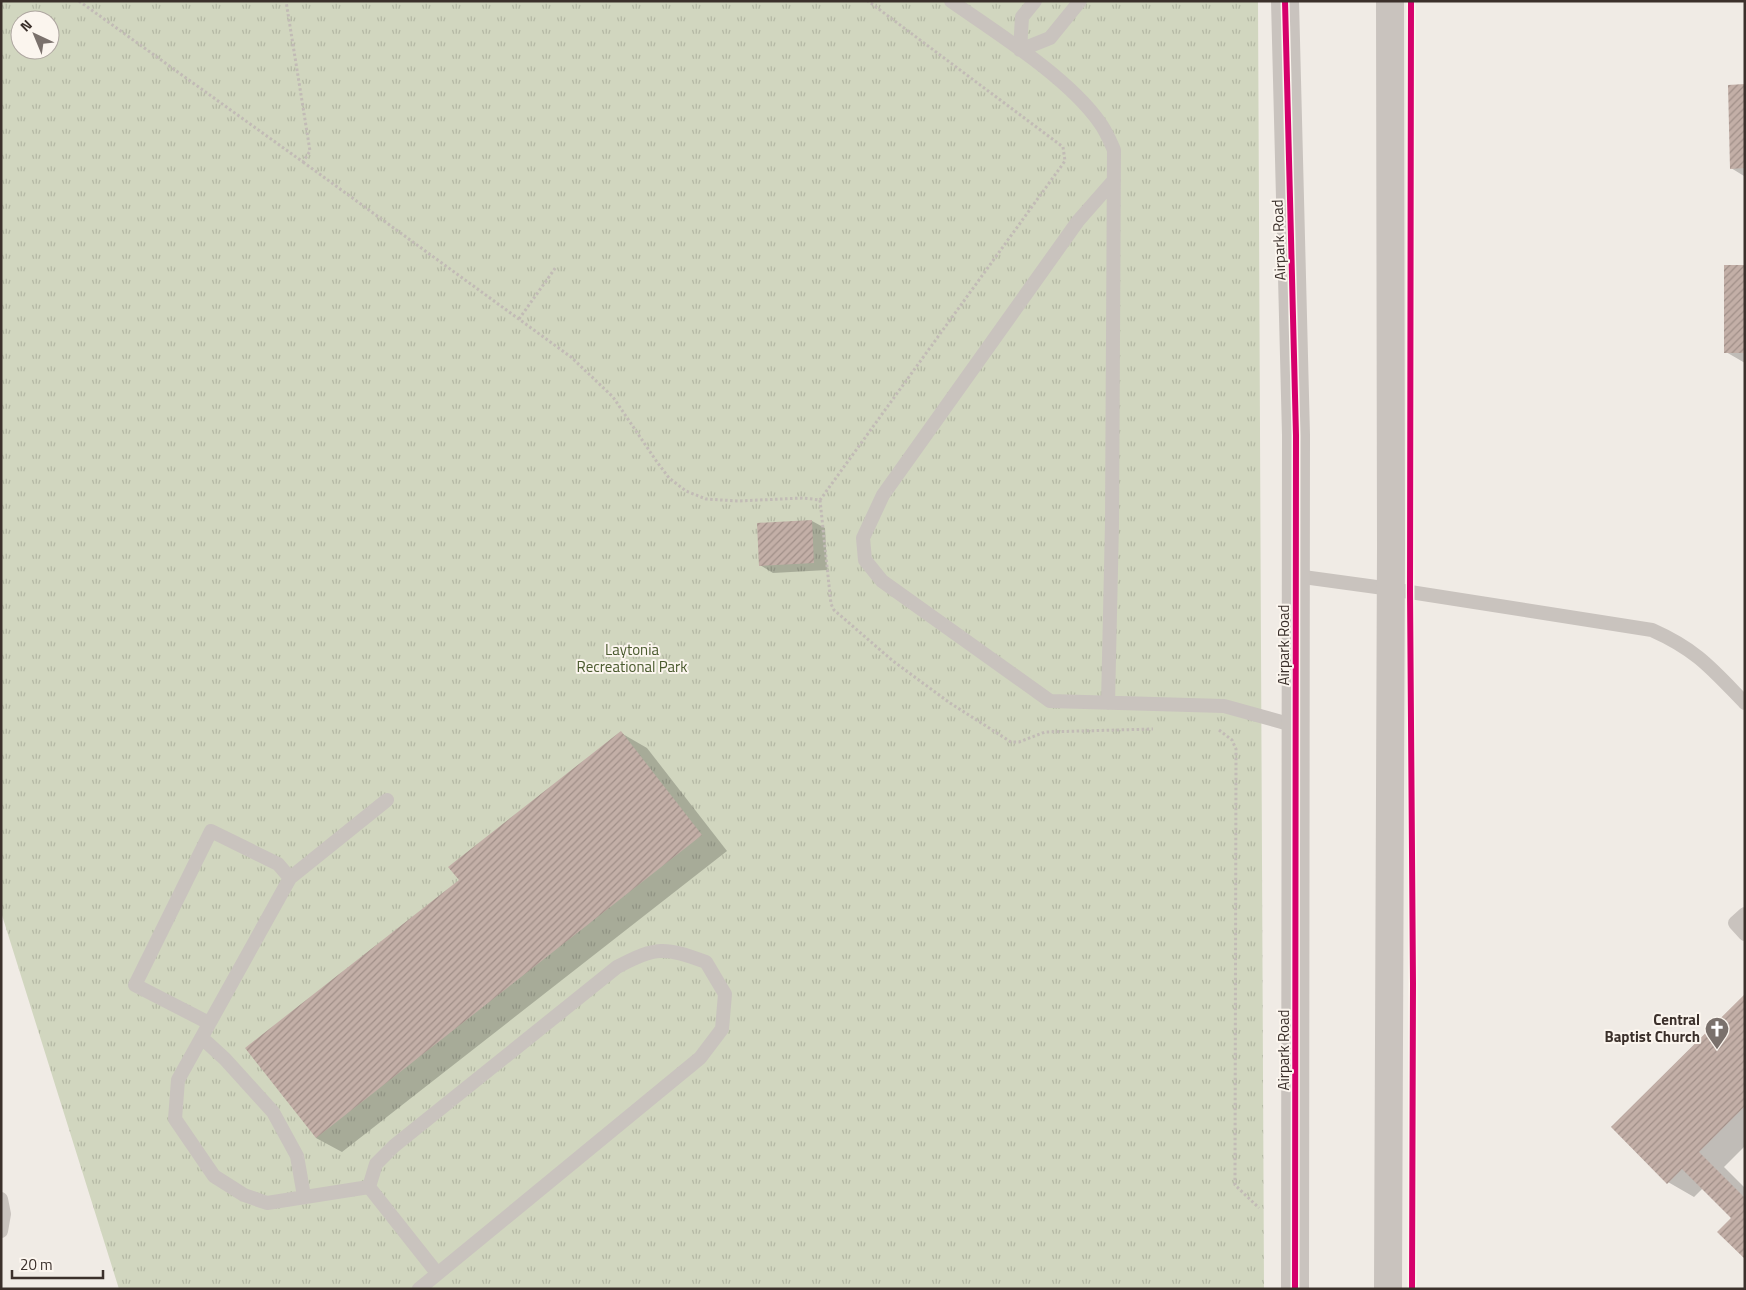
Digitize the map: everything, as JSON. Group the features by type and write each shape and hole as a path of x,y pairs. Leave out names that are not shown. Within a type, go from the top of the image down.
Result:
{"street":[{"path":"1388,1289 1391,589 1390,1"},
{"name":"Airpark Road","path":"1283,5 1296,434 1295,1289"}],"lane":[{"path":"951,1 1020,50 1075,94 1101,123 1114,150 1112,514 1108,703"},
{"path":"1020,50 1022,17 1035,1"},
{"path":"1020,50 1050,38 1080,1"},
{"path":"1114,180 1078,221 911,453 883,495 863,538 865,560 882,581 1050,701 1224,706 1296,726"},
{"path":"1296,576 1652,630 1677,641 1702,658 1745,703"},
{"path":"369,1187 267,1203 244,1195 214,1176 175,1119 178,1080 290,878 387,800"},
{"path":"209,1023 135,985 211,831 278,864 290,878"},
{"path":"1745,914 1735,923 1745,934"},
{"path":"369,1187 376,1164 394,1146 617,967 644,953 672,950 706,962 725,994 722,1029 700,1058 419,1289"},
{"path":"202,1038 225,1059 273,1112 297,1156 304,1196"},
{"path":"369,1187 437,1273"},
{"path":"1,1199 4,1214 1,1230"}],"path":[{"path":"79,1 571,357 598,380 613,397 656,462 686,492 706,499 738,502 804,498 820,500"},
{"path":"286,1 310,150 303,162"},
{"path":"868,1 1063,148 1065,161 820,500 831,604 834,610 893,661 950,703 1011,742 1019,742 1045,732 1157,729"},
{"path":"519,319 556,267"},
{"path":"1216,729 1232,740 1236,749 1235,1185 1259,1208"}],"green space":[{"name":"Laytonia Recreational Park","path":"1,1 1258,1 1264,1289 119,1289 1,912"}],"building":[{"path":"1745,84 1745,168 1730,169 1728,85"},
{"path":"1724,265 1745,265 1745,353 1724,353"},
{"path":"812,520 814,563 759,566 757,523"},
{"path":"621,731 702,835 316,1138 245,1048 459,880 448,867"},
{"name":"Central Baptist Church","path":"1745,994 1745,1106 1699,1152 1745,1198 1745,1259 1717,1232 1731,1218 1682,1169 1667,1184 1611,1127"}],"cycle path":[{"path":"1285,1 1296,435 1295,1289"},
{"path":"1411,1 1412,1289"}],"place":[{"name":"Central Baptist Church","path":"1717,1050"}]}
